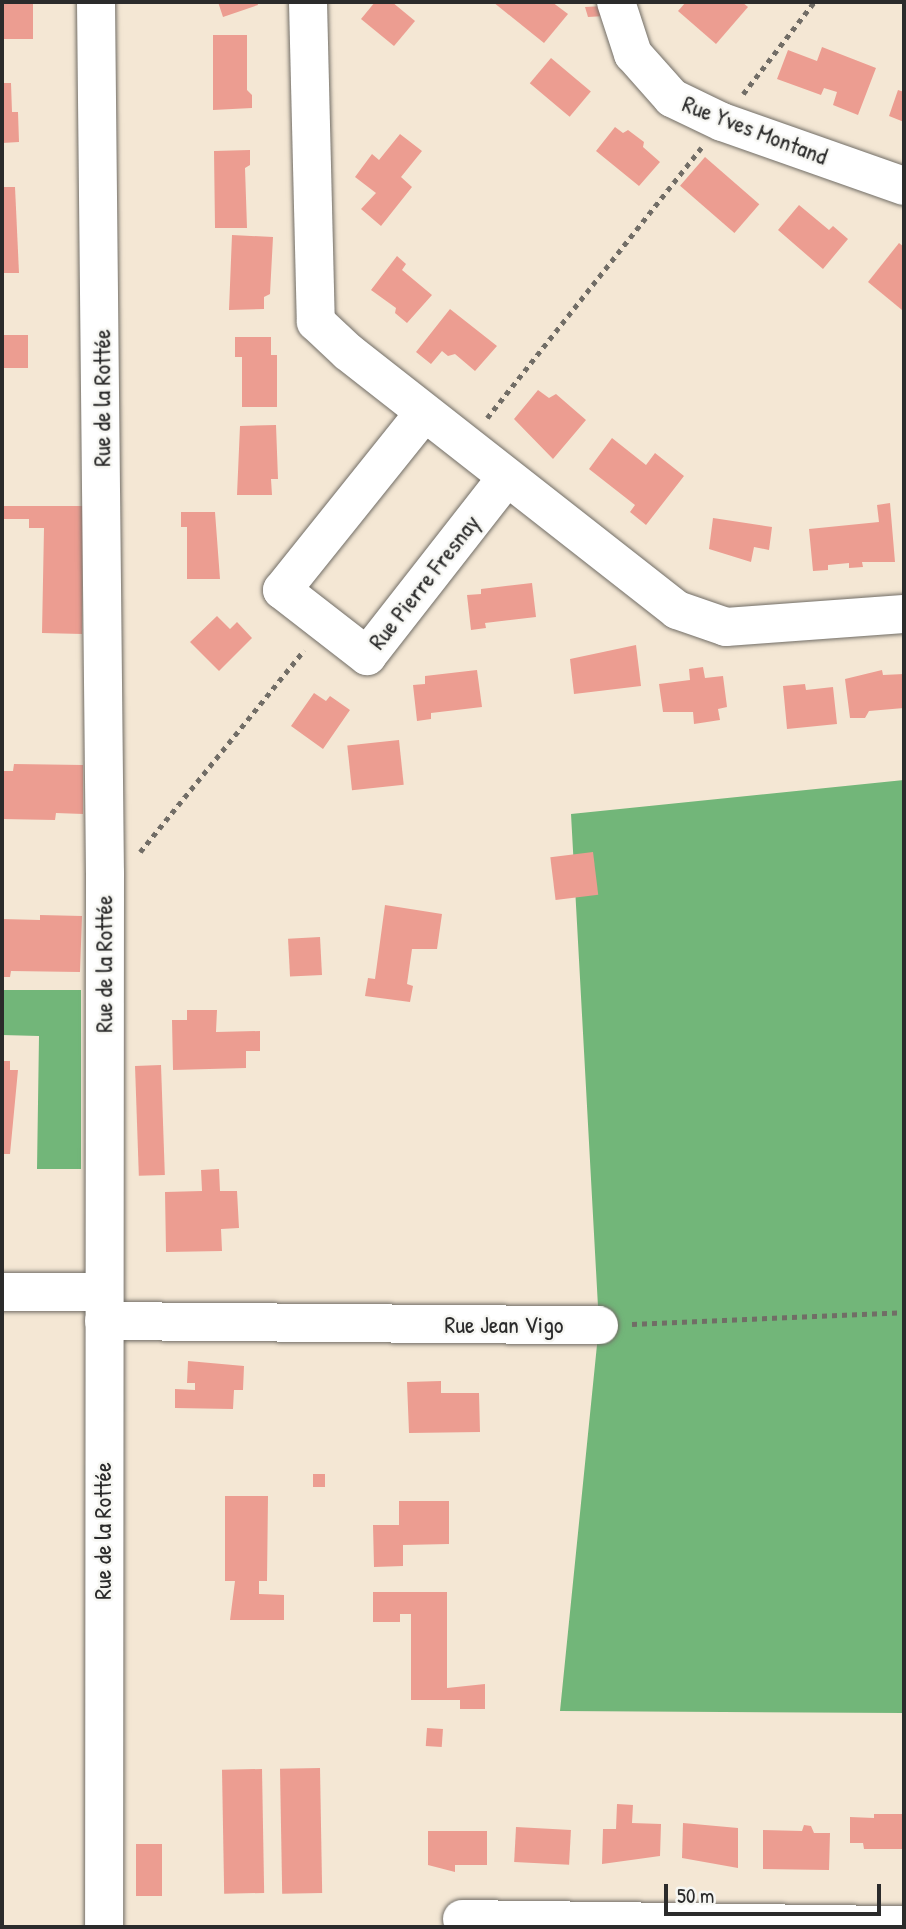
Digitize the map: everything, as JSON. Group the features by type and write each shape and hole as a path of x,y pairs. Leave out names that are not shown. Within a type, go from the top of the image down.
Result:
{"street":[{"name":"Rue de la Rottée","path":"96,2 105,873 104,1927"},
{"path":"308,2 316,322 465,446 677,610 726,627 904,614"},
{"name":"Rue Yves Montand","path":"616,2 633,54 672,98 722,122 904,186"},
{"name":"Rue Pierre Fresnay","path":"424,413 282,590 367,656 506,478"},
{"name":"Rue Jean Vigo","path":"2,1292 104,1307 599,1325"},
{"path":"462,1919 633,1924 904,1925"}],"path":[{"path":"465,446 814,2"},
{"path":"105,873 127,867 326,624"},
{"name":"Rue Jean Vigo","path":"599,1325 904,1312"}],"green space":[{"path":"904,780 904,1713 560,1711 599,1325 571,814"},
{"path":"2,990 81,990 81,1169 37,1169 39,1036 2,1035"}],"building":[{"path":"2,2 33,2 33,39 2,39"},
{"path":"218,2 257,2 258,5 223,17"},
{"path":"375,2 392,2 415,21 394,46 361,19"},
{"path":"493,2 552,2 568,14 544,43"},
{"path":"686,2 742,2 748,7 716,44 678,11"},
{"path":"603,6 605,16 588,17 585,7"},
{"path":"213,35 247,35 247,90 252,95 252,108 213,110"},
{"path":"822,47 876,68 858,115 833,105 837,92 824,88 821,95 777,79 788,50 817,61"},
{"path":"551,58 591,91 570,117 530,83"},
{"path":"2,83 11,83 12,112 18,112 19,142 2,143"},
{"path":"898,90 904,92 904,122 889,116"},
{"path":"615,127 623,133 628,130 644,142 643,147 660,162 639,186 596,151"},
{"path":"400,134 422,151 401,177 412,187 381,226 361,209 376,193 355,177 372,154 379,160"},
{"path":"250,150 250,165 245,168 247,228 215,228 214,151"},
{"path":"705,157 759,204 734,233 680,186"},
{"path":"2,187 15,187 19,273 2,273"},
{"path":"799,205 829,230 833,226 848,239 823,269 778,230"},
{"path":"232,235 273,237 270,294 264,297 264,309 229,310"},
{"path":"899,243 904,247 902,310 868,282"},
{"path":"397,256 406,264 402,270 432,295 407,323 395,313 396,308 371,290"},
{"path":"450,309 497,346 475,371 455,354 448,356 442,351 431,364 416,352"},
{"path":"2,335 28,335 28,368 2,368"},
{"path":"235,337 271,337 271,355 277,355 277,407 242,407 242,357 235,357"},
{"path":"538,390 549,398 556,394 586,420 553,459 514,419"},
{"path":"276,425 278,479 271,479 272,495 237,495 240,426"},
{"path":"612,438 646,465 655,453 684,476 646,525 630,512 635,505 589,469"},
{"path":"890,503 895,562 862,562 863,567 849,568 849,563 828,565 828,570 813,571 809,529 879,522 877,505"},
{"path":"2,506 83,506 82,634 42,633 44,528 29,528 29,519 2,519"},
{"path":"181,512 215,512 220,579 187,579 187,527 181,527"},
{"path":"713,518 772,527 769,550 754,547 751,562 709,549"},
{"path":"532,583 536,617 485,623 486,628 471,630 467,595 481,594 481,589"},
{"path":"217,616 230,629 237,622 252,638 219,671 190,642"},
{"path":"636,645 641,686 574,694 570,659"},
{"path":"703,667 705,678 723,676 727,707 718,709 720,720 694,724 693,712 663,712 659,684 690,680 689,669"},
{"path":"477,670 482,707 431,713 431,719 417,721 413,685 425,684 425,676"},
{"path":"882,670 883,675 904,674 904,708 869,711 865,718 850,718 845,679"},
{"path":"805,684 806,690 833,687 837,724 787,729 783,686"},
{"path":"314,693 326,701 330,696 350,710 323,749 291,726"},
{"path":"399,740 404,785 352,790 347,745"},
{"path":"14,764 83,765 83,814 56,813 55,820 2,819 2,771 13,771"},
{"path":"593,852 598,895 556,900 550,857"},
{"path":"385,905 442,914 437,949 412,949 407,984 413,986 410,1002 365,996 368,978 375,979"},
{"path":"40,915 82,916 80,972 11,971 10,977 2,977 2,919 40,920"},
{"path":"320,937 322,975 290,977 288,939"},
{"path":"187,1010 217,1010 216,1032 260,1031 260,1051 246,1051 246,1068 173,1070 172,1020 187,1020"},
{"path":"2,1061 10,1061 10,1070 18,1070 10,1154 2,1154"},
{"path":"161,1065 165,1175 139,1176 135,1066"},
{"path":"219,1169 220,1191 237,1191 239,1228 221,1229 222,1251 166,1252 165,1192 202,1191 201,1170"},
{"path":"188,1361 244,1366 243,1390 234,1390 233,1409 175,1408 175,1389 195,1390 195,1383 187,1383"},
{"path":"441,1381 441,1393 479,1393 480,1432 409,1433 407,1382"},
{"path":"313,1474 325,1474 325,1487 313,1487"},
{"path":"225,1496 268,1496 267,1581 259,1581 259,1594 284,1595 284,1620 230,1620 235,1581 225,1581"},
{"path":"399,1501 449,1501 449,1544 403,1545 403,1566 374,1567 373,1525 399,1525"},
{"path":"373,1592 447,1592 447,1688 485,1684 485,1709 460,1709 460,1700 411,1700 411,1614 400,1614 400,1622 373,1622"},
{"path":"427,1728 443,1729 442,1747 426,1746"},
{"path":"320,1768 322,1893 282,1894 280,1769"},
{"path":"262,1769 264,1893 224,1894 222,1770"},
{"path":"617,1804 633,1805 632,1823 661,1824 660,1856 602,1864 603,1829 616,1829"},
{"path":"874,1814 904,1814 904,1849 864,1849 863,1843 850,1843 850,1817 874,1818"},
{"path":"683,1823 738,1828 738,1868 682,1858"},
{"path":"804,1825 811,1826 814,1833 830,1833 829,1870 763,1869 763,1830 802,1831"},
{"path":"516,1827 571,1830 569,1865 514,1862"},
{"path":"428,1831 487,1831 487,1865 455,1865 455,1872 428,1865"},
{"path":"136,1844 162,1844 162,1896 136,1896"}]}
